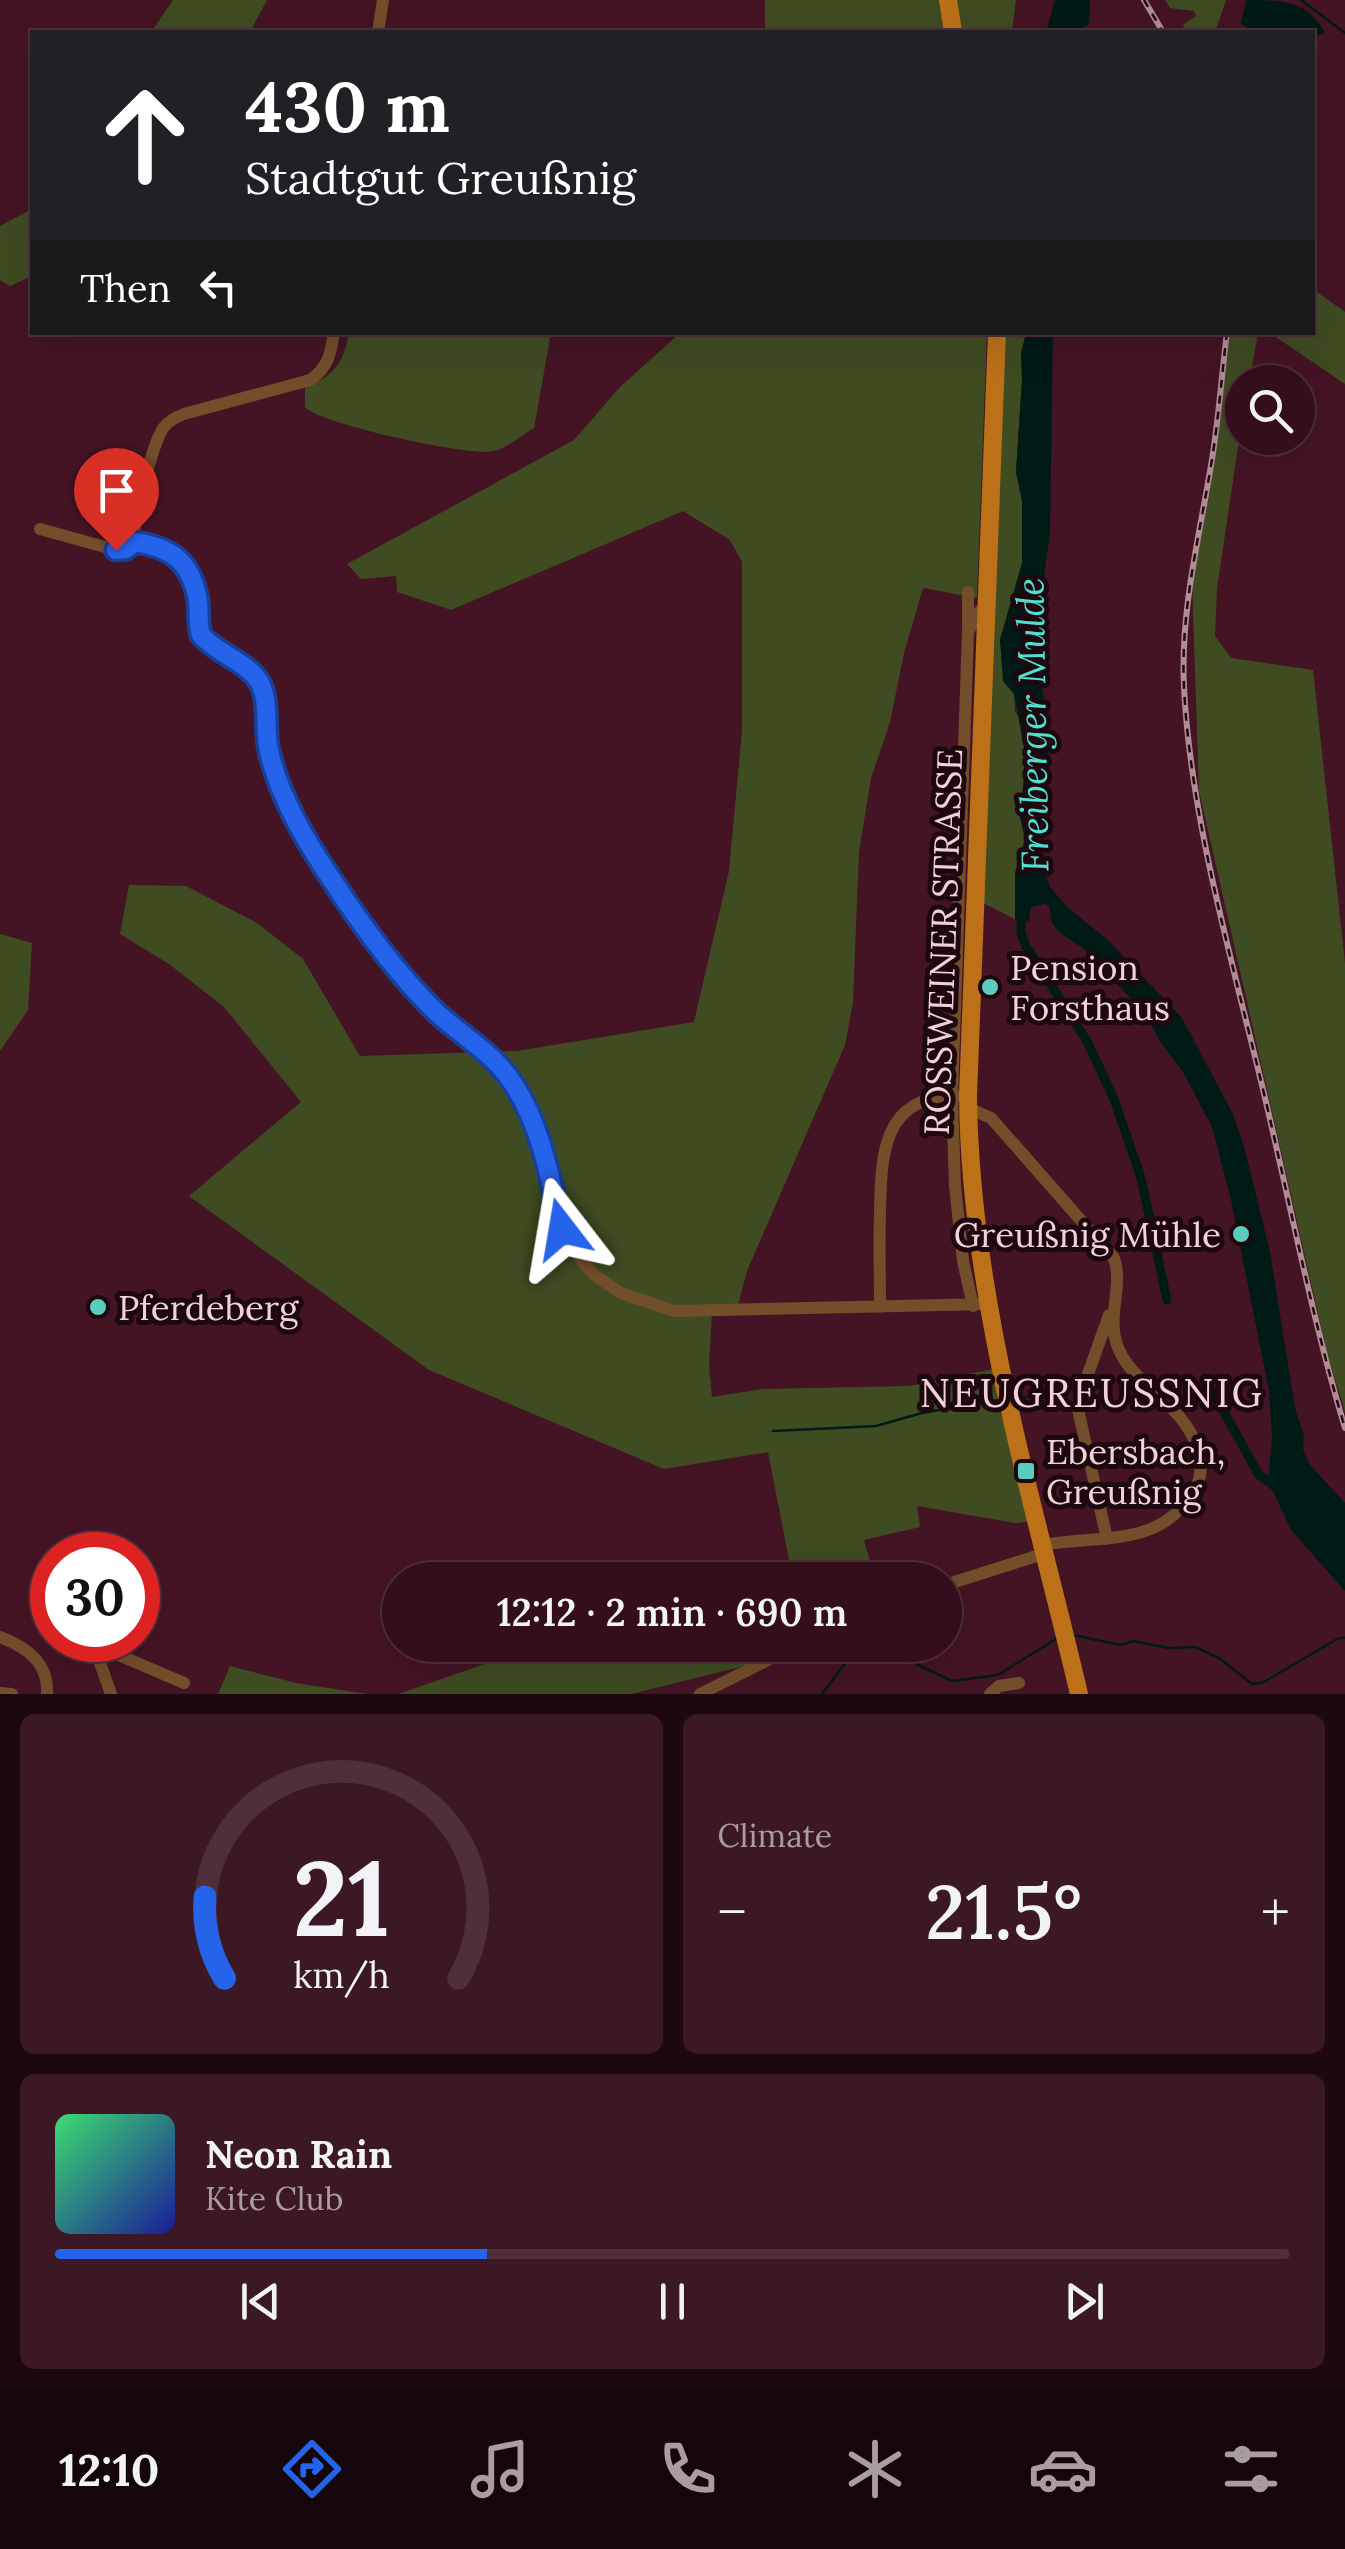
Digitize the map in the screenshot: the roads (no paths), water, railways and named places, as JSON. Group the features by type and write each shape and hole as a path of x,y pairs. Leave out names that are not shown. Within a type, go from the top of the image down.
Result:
{"main road":[{"path":"948,0 953,30"},
{"name":"ROSSWEINER STRASSE","path":"997,335 986,607 966,933 963,1100 981,1305 1079,1694"}],"street":[{"path":"378,30 383,0"},
{"path":"135,542 134,523 166,424 184,414 310,380 324,368 334,335"},
{"path":"40,529 116,550 135,542 172,551 194,586 201,635 258,679 263,690 267,744 292,815 331,880 400,973 434,1009 504,1070 516,1087 536,1125 562,1229 582,1262 596,1276 621,1294 674,1312 981,1305"},
{"path":"966,933 968,592"},
{"path":"968,632 986,607"},
{"path":"880,1307 881,1154 908,1110 933,1097 963,1100 991,1118 1108,1249 1117,1266 1112,1323 1120,1353 1182,1419 1201,1460 1198,1484 1167,1522 1130,1536 1044,1549 962,1579"},
{"path":"1106,1539 1077,1405 1112,1308"},
{"path":"0,1637 31,1651 48,1680 46,1694"},
{"path":"111,1694 98,1660 101,1652 107,1650 184,1683"},
{"path":"700,1694 764,1662"},
{"path":"990,1694 999,1686 1019,1684"},
{"path":"0,1693 12,1694"}],"water":[{"path":"1055,0 1090,0 1089,24 1078,30 1047,30"},
{"path":"1246,0 1281,2 1310,14 1325,33 1315,36 1315,30 1254,30 1241,24"},
{"name":"Freiberger Mulde","path":"1026,335 1053,335 1050,532 1038,625 1040,675 1049,728 1044,870 1050,887 1067,907 1109,941 1182,1018 1233,1114 1270,1252 1295,1408 1304,1436 1303,1449 1310,1465 1345,1503 1345,1591 1291,1530 1268,1481 1272,1438 1269,1391 1231,1200 1212,1127 1147,1016 1083,948 1060,933 1052,924 1049,906 1031,907 1029,921 1015,919 1015,873 1025,839 1020,817 1026,758 1014,694 1003,681 1000,640 1022,563 1022,501 1016,472 1021,354"}],"waterway":[{"path":"1301,0 1345,33"},
{"path":"1021,910 1021,933 1026,946 1087,1041 1114,1099 1141,1178 1167,1300"},
{"path":"1206,1380 1259,1475 1276,1487"},
{"path":"1016,1398 1049,1395"},
{"path":"773,1431 876,1426 922,1413 998,1400"},
{"path":"1073,1635 1120,1645 1133,1641 1169,1648 1195,1647 1219,1658 1252,1684 1262,1683 1345,1638"},
{"path":"914,1662 952,1681 998,1675 1056,1639"},
{"path":"822,1694 846,1662"}],"railway":[{"path":"1144,0 1162,30"},
{"path":"1227,335 1213,453 1185,628 1188,735 1214,885 1345,1428"}],"place":[{"name":"Pension Forsthaus","path":"990,987"},
{"name":"Greußnig Mühle","path":"1241,1234"},
{"name":"Pferdeberg","path":"98,1307"},
{"name":"Ebersbach, Greußnig","path":"1026,1471"}],"district":[{"name":"NEUGREUSSNIG","path":"1092,1392"}]}
